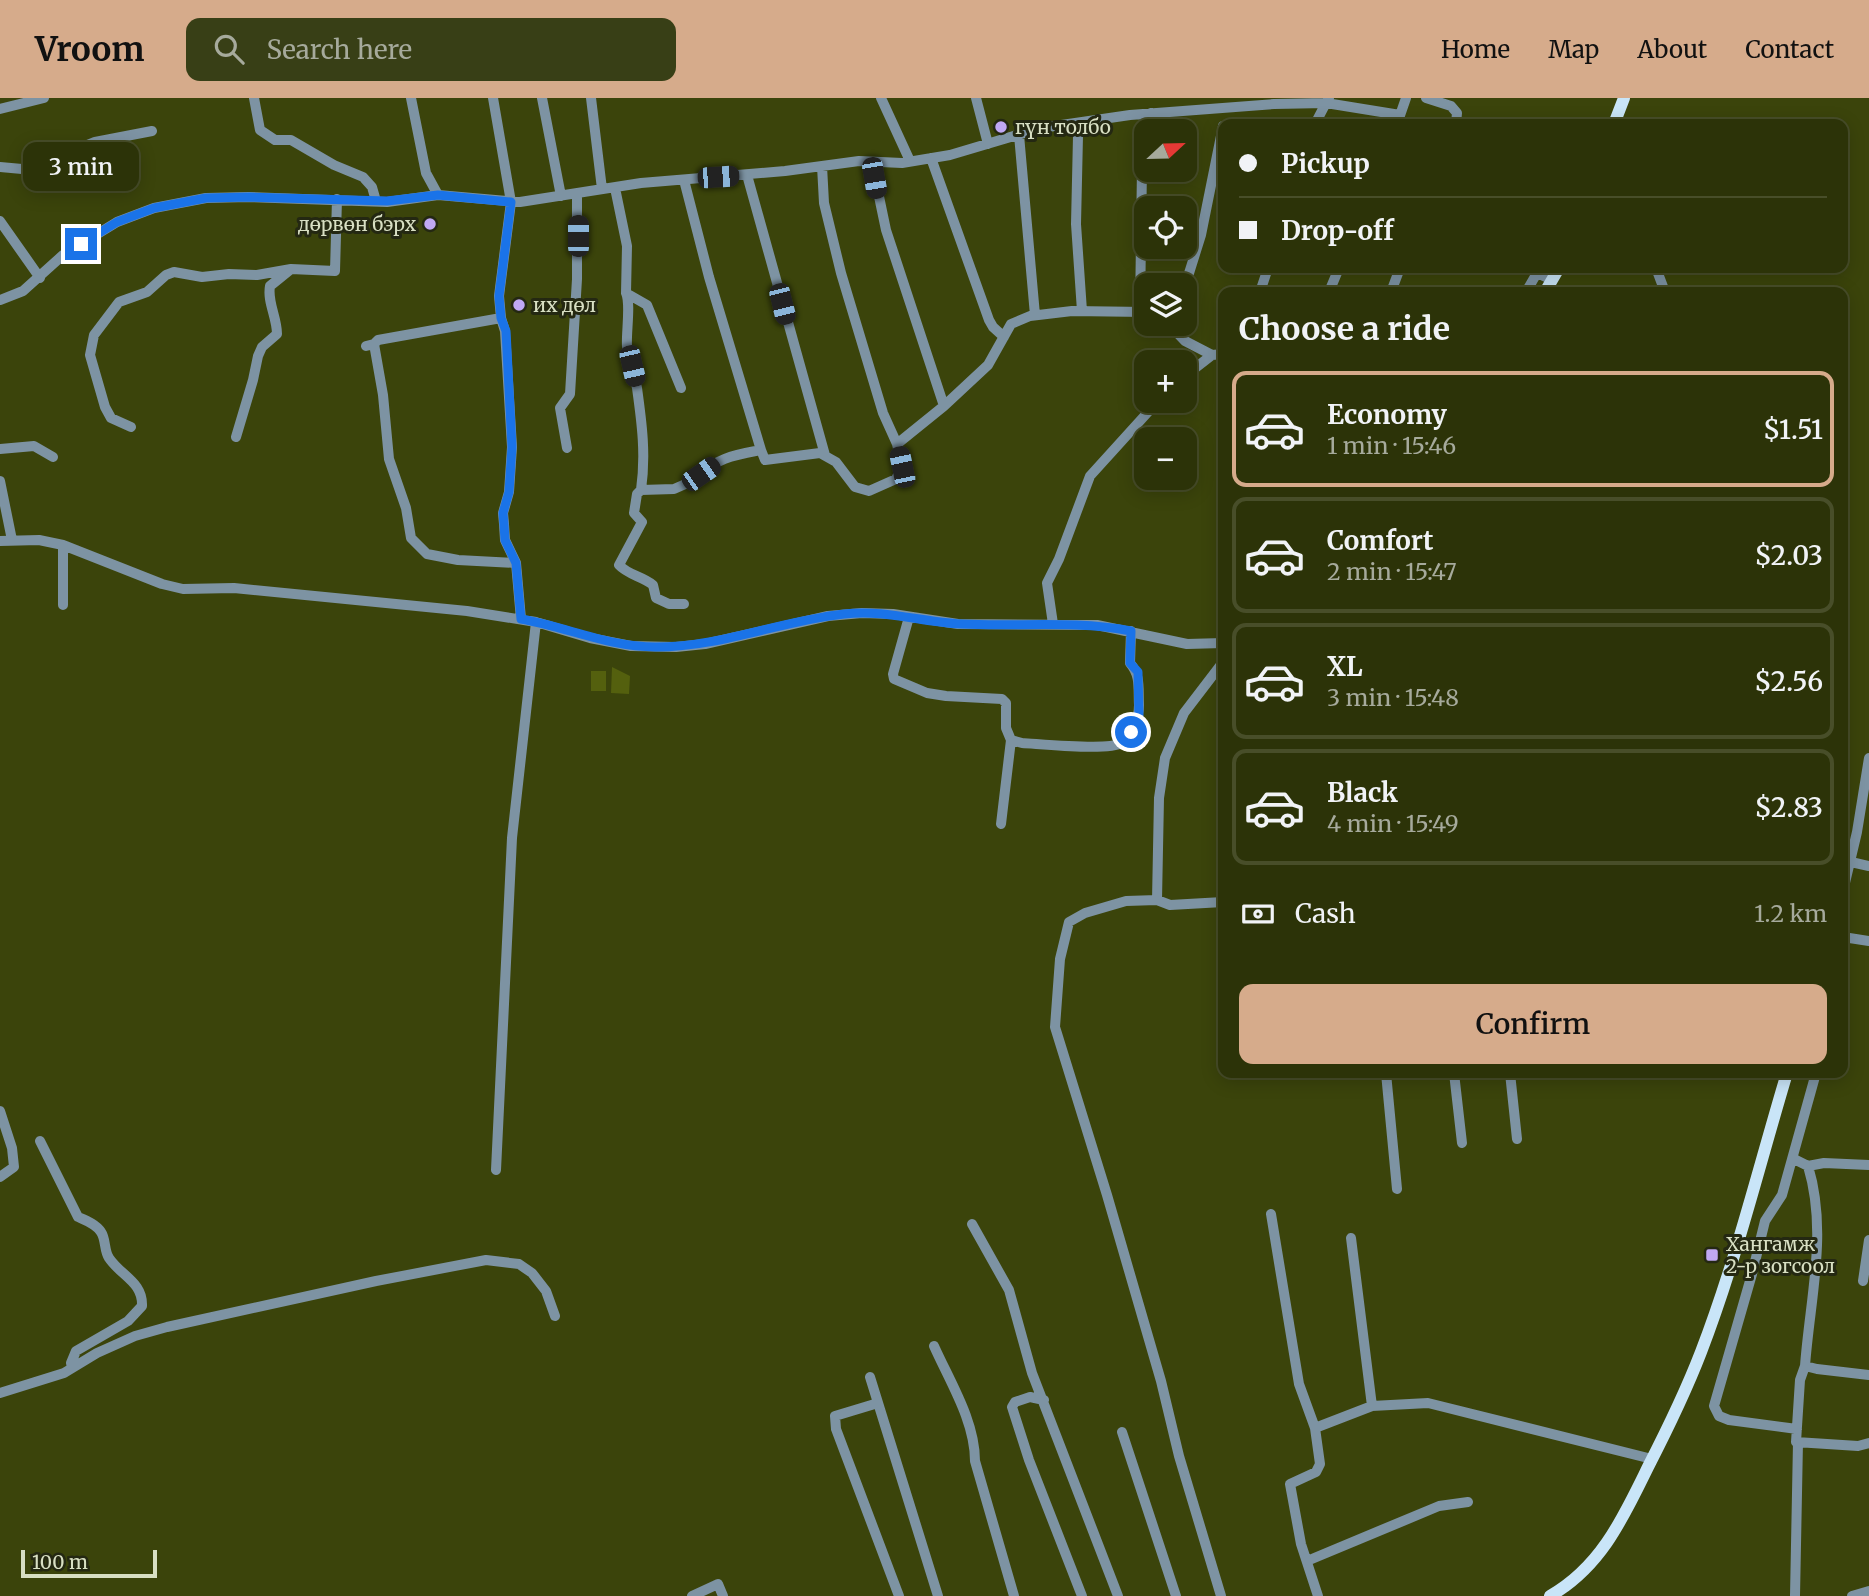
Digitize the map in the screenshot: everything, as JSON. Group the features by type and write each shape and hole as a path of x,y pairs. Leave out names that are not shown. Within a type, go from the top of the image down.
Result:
{"main road":[{"path":"1616,119 1624,98"},
{"path":"1548,287 1556,273"},
{"path":"1550,1596 1582,1573 1609,1542 1652,1459 1700,1355 1717,1308 1786,1078"}],"street":[{"path":"0,109 44,98"},
{"path":"254,98 260,130 275,140 291,140 334,165 363,177 372,187 376,201"},
{"path":"411,98 426,173 438,195"},
{"path":"493,98 511,202 499,296 501,318 506,331 512,447 509,492 503,513 505,540 516,563 521,619"},
{"path":"542,98 561,196"},
{"path":"591,98 602,189"},
{"path":"881,98 910,161"},
{"path":"976,98 988,144"},
{"path":"1399,119 1406,98"},
{"path":"1426,98 1451,107 1457,113 1456,119"},
{"path":"1318,119 1327,101"},
{"path":"0,300 23,291 63,255 117,222 154,208 206,198 387,201 438,195 511,202 684,180 859,162 932,158 1041,128 1151,113 1327,101 1395,119"},
{"path":"1224,119 1226,107"},
{"path":"1143,273 1142,167 1145,120 1151,113"},
{"path":"1082,122 1077,136 1076,224 1082,311"},
{"path":"0,167 22,169 36,166 95,142 152,131"},
{"path":"1019,135 1035,315"},
{"path":"1189,273 1201,235 1218,150"},
{"path":"932,158 989,320 1004,337"},
{"path":"872,163 887,230 944,406"},
{"path":"684,180 709,276 765,460 820,453 836,462 855,487 869,491 895,479 902,467 897,444 883,413 841,273 824,203 822,166"},
{"path":"747,175 825,455"},
{"path":"615,188 627,246 627,346 636,386 645,460 641,490 637,494 634,513 642,522 619,565 626,572 653,584 656,598 668,604 684,604"},
{"path":"567,448 560,408 570,394 578,279 577,194"},
{"path":"131,427 111,418 105,407 90,355 94,335 119,302 147,292 166,275 174,272 202,278 229,274 257,275 291,269 335,271 337,199"},
{"path":"0,221 40,278"},
{"path":"236,437 258,356 262,347 277,334 277,323 268,296 270,286 291,269"},
{"path":"1539,273 1552,280"},
{"path":"626,293 646,305 681,388"},
{"path":"897,444 944,406 991,362 1011,324 1035,315 1082,311 1134,312"},
{"path":"501,318 378,340 370,345 383,395 389,459 406,508 411,538 427,554 458,560 516,563"},
{"path":"1180,336 1185,341 1218,354"},
{"path":"1197,368 1218,354"},
{"path":"1053,624 1047,583 1059,559 1090,476 1147,413"},
{"path":"0,449 34,446 53,457"},
{"path":"641,490 674,489 699,478 717,463 736,455 761,450"},
{"path":"0,481 12,540"},
{"path":"0,541 39,540 63,545 162,584 183,589 234,588 467,611 536,622 611,643 676,647 705,644 845,614 876,612 958,624 1097,625 1186,643 1218,643"},
{"path":"63,545 63,605"},
{"path":"909,617 893,674 894,679 927,693 1002,699 1006,703 1006,728 1011,740 1001,824"},
{"path":"496,1170 512,838 536,622"},
{"path":"1011,740 1022,743 1107,747 1121,743 1131,732 1139,715 1138,672 1130,663 1131,631"},
{"path":"1157,900 1159,799 1165,758 1184,713 1218,669"},
{"path":"1848,870 1869,758"},
{"path":"1851,862 1869,866"},
{"path":"1218,901 1170,905 1157,900 1126,901 1085,913 1069,922 1060,959 1055,1027 1161,1381 1179,1457 1222,1596"},
{"path":"1848,937 1869,942"},
{"path":"1386,1078 1397,1189"},
{"path":"1455,1078 1462,1143"},
{"path":"1511,1078 1517,1139"},
{"path":"1797,1429 1729,1420 1719,1416 1714,1406 1765,1221 1782,1195 1815,1078"},
{"path":"0,1111 15,1167 0,1177"},
{"path":"40,1140 78,1217 101,1232 108,1257 138,1287 142,1296 142,1306 128,1321 76,1351 72,1367"},
{"path":"1794,1159 1808,1166 1868,1162"},
{"path":"1795,1596 1796,1442 1800,1380 1805,1366 1819,1241 1819,1216 1808,1166"},
{"path":"1271,1214 1299,1384 1315,1428 1320,1464 1315,1472 1290,1484 1301,1544 1318,1596"},
{"path":"972,1224 1009,1290 1032,1373 1118,1596"},
{"path":"1351,1238 1372,1406"},
{"path":"1863,1281 1869,1240"},
{"path":"0,1393 64,1373 97,1353 135,1336 167,1327 376,1281 486,1261 500,1260 519,1264 533,1273 546,1291 555,1316"},
{"path":"934,1346 968,1421 975,1443 975,1461 1014,1596"},
{"path":"1805,1366 1869,1374"},
{"path":"870,1377 938,1596"},
{"path":"1044,1400 1030,1397 1015,1402 1012,1407 1029,1460 1082,1596"},
{"path":"878,1403 835,1416 836,1429 899,1596"},
{"path":"1315,1428 1372,1406 1428,1403 1652,1459"},
{"path":"1122,1432 1176,1596"},
{"path":"1798,1442 1858,1446 1869,1443"},
{"path":"1307,1560 1439,1506 1468,1502"},
{"path":"692,1596 719,1584 723,1596"},
{"path":"1852,1596 1869,1591"}],"green space":[{"path":"612,667 630,676 629,694 611,693"},
{"path":"591,671 606,671 606,691 591,691"}],"place":[{"name":"гүн толбо","path":"1001,127"},
{"name":"дөрвөн бэрх","path":"430,224"},
{"name":"их дөл","path":"519,305"},
{"name":"Хангамж 2-р зогсоол","path":"1712,1255"}],"route":[{"path":"81,244 117,222 154,208 206,198 387,201 438,195 511,202 499,296 501,318 506,331 512,447 509,492 503,513 505,540 516,563 521,619 611,643 653,647 705,644 783,625 862,612 958,624 1075,623 1116,628 1131,631 1130,663 1138,672 1139,715 1131,732"}]}
